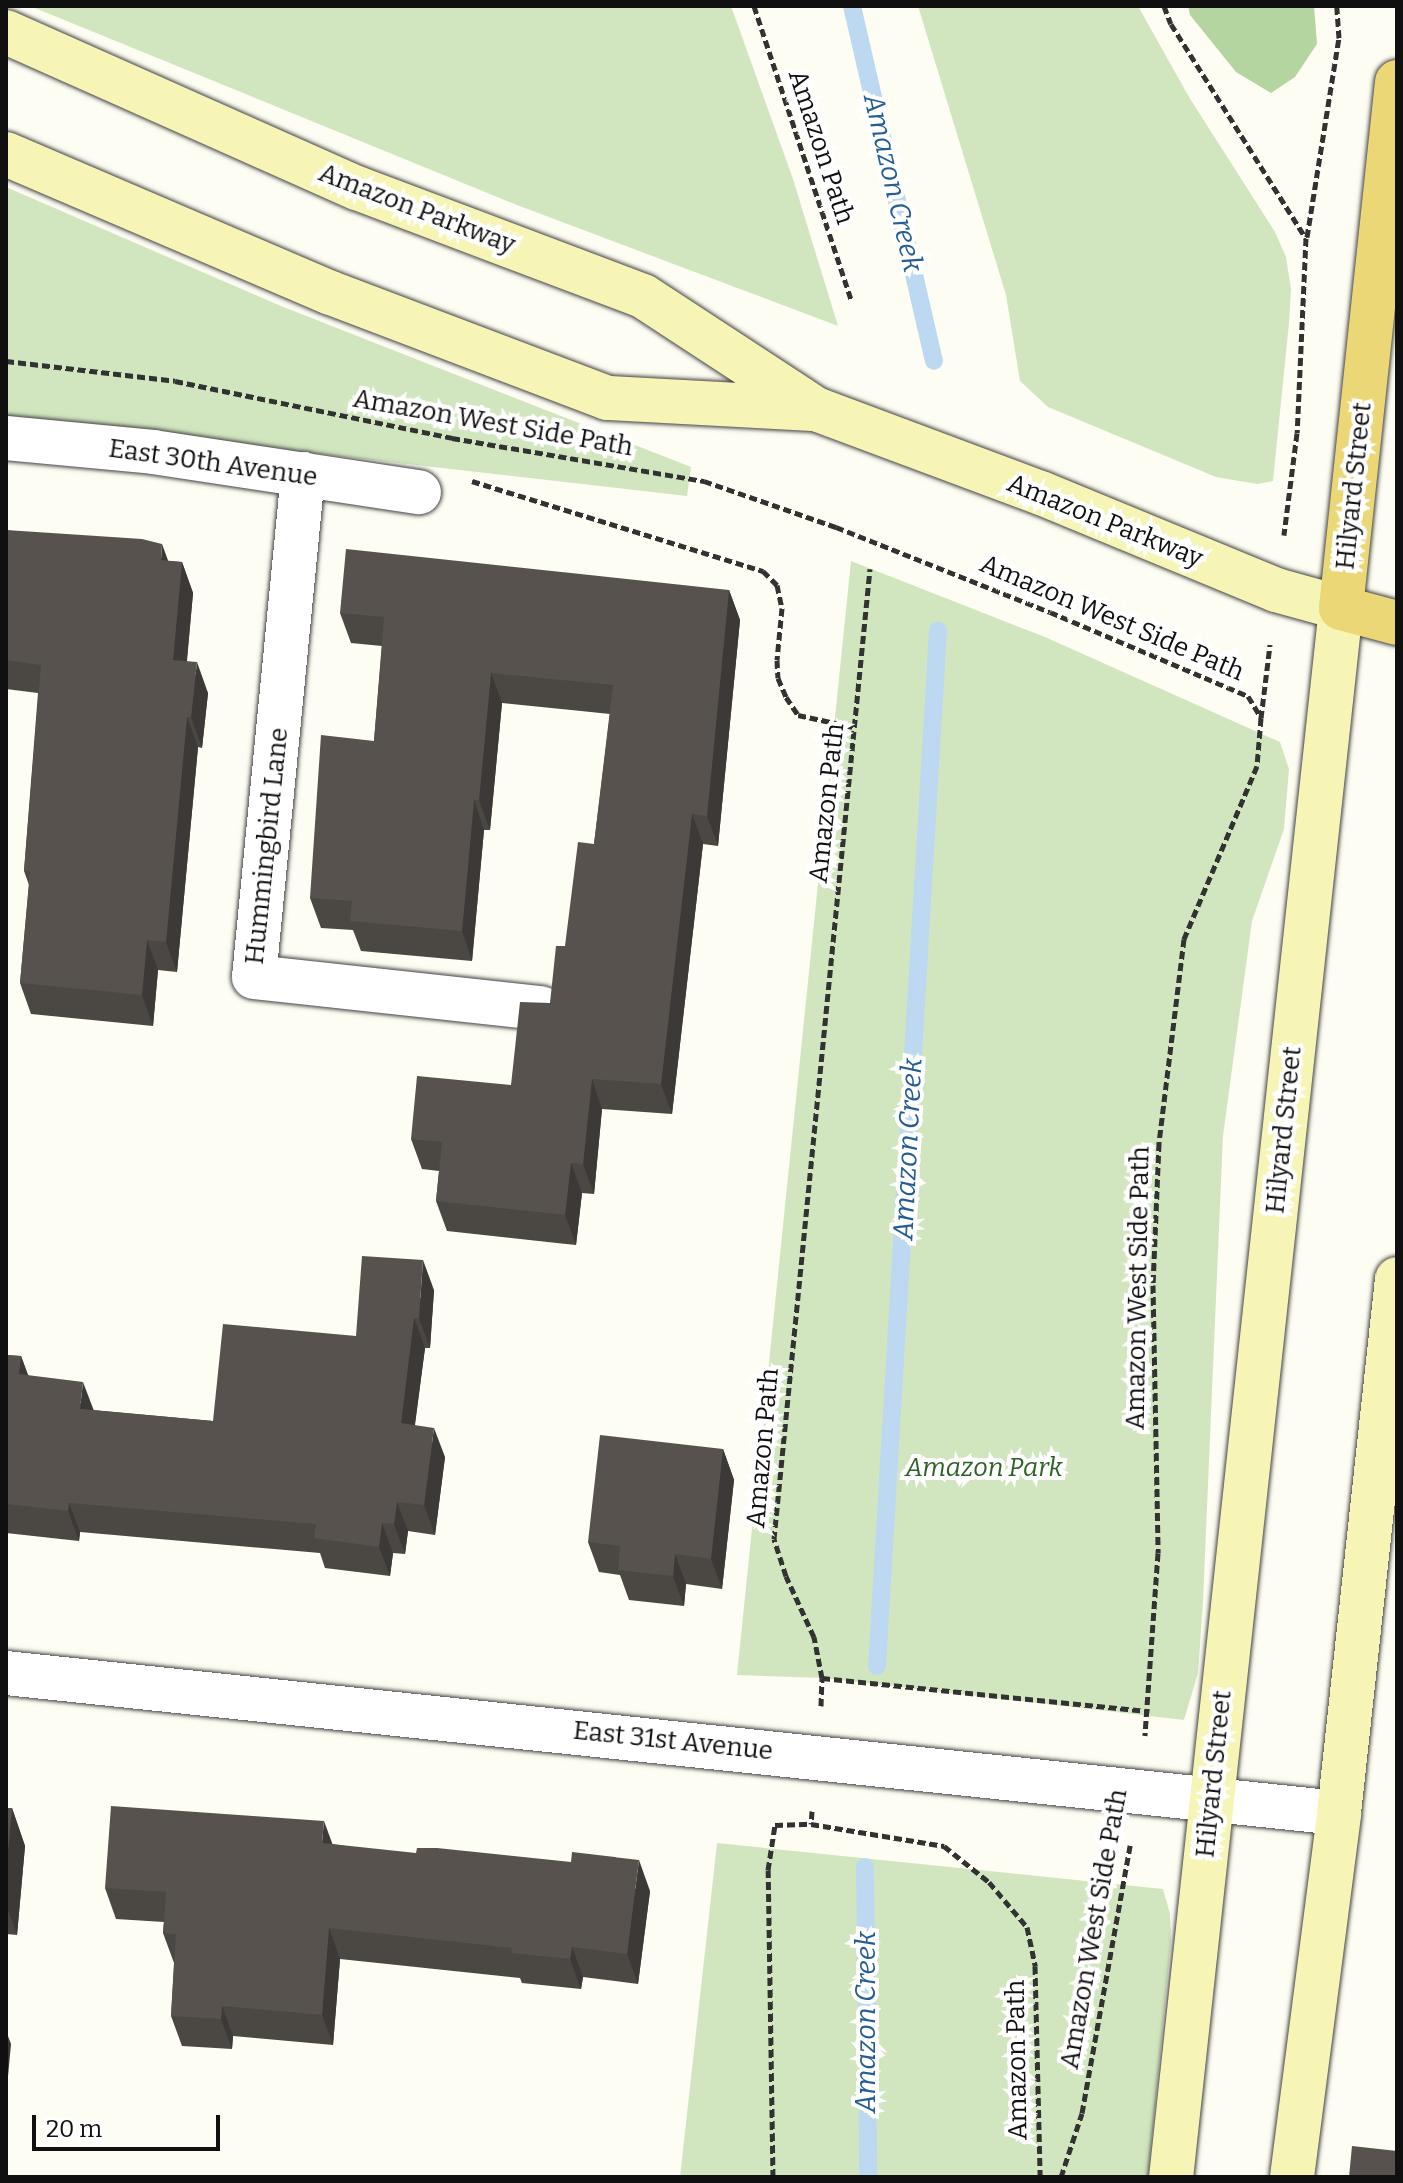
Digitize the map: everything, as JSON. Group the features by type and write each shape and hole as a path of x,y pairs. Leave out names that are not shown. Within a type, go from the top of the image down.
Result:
{"main road":[{"name":"Amazon Parkway","path":"6,32 357,188 643,296 816,409 1041,493 1276,590 1397,623"},
{"name":"Hilyard Street","path":"1171,2177 1397,82"},
{"name":"Amazon Parkway","path":"6,154 331,293 608,398 816,409"},
{"path":"1292,2177 1339,1813 1397,1279"}],"street":[{"name":"East 30th Avenue","path":"6,438 153,452 419,492"},
{"name":"Hummingbird Lane","path":"303,474 254,977 541,1008"},
{"name":"East 31st Avenue","path":"6,1673 1339,1813"}],"path":[{"name":"Amazon Path","path":"754,6 851,300"},
{"path":"1164,6 1171,24 1306,238"},
{"path":"1261,718 1297,433 1306,238 1339,38 1337,6"},
{"name":"Amazon West Side Path","path":"6,361 175,381 452,438 719,486 836,527 1079,624 1248,696 1261,718 1257,766 1184,939 1159,1143 1153,1285 1158,1553 1149,1711 1138,1792 1082,2113 1061,2177"},
{"path":"452,438 455,451"},
{"path":"463,479 763,571 777,585 782,608 777,660 778,678 786,697 798,715 820,723 854,727"},
{"name":"Amazon Path","path":"870,569 774,1539 786,1576 814,1637 822,1678 811,1824 944,1846 989,1882 1027,1927 1035,1966 1040,2177"},
{"path":"822,1678 1149,1711"},
{"path":"773,2177 768,1870 775,1825 811,1824"}],"green space":[{"path":"30,6 731,6 793,179 838,326 517,205"},
{"path":"918,6 1138,6 1189,97 1275,232 1286,257 1291,289 1273,481 1257,484 1216,477 1048,407 1020,381 1006,295"},
{"path":"1188,6 1314,6 1317,44 1295,77 1271,93 1236,72 1190,15"},
{"path":"6,187 281,306 691,467 687,496 6,418"},
{"name":"Amazon Park","path":"851,561 1045,637 1280,742 1289,769 1284,829 1252,921 1223,1136 1203,1601 1198,1673 1184,1720 822,1678 737,1675"},
{"path":"717,1843 1163,1889 1170,1914 1171,1941 1148,2177 680,2177"}],"building":[{"path":"6,530 142,539 162,544 161,560 182,562 173,660 197,662 191,717 187,717 166,942 147,940 142,995 20,983 30,871 24,871 41,665 6,660"},
{"path":"346,549 729,590 707,816 692,814 661,1084 592,1079 583,1164 571,1163 565,1215 436,1201 442,1142 411,1139 417,1076 511,1085 520,1002 550,1003 556,946 565,946 578,842 594,844 613,685 491,673 479,800 474,800 462,931 350,921 352,901 310,898 321,735 374,741 384,617 340,613"},
{"path":"362,1256 423,1260 419,1318 414,1318 401,1423 434,1428 424,1505 397,1502 394,1524 382,1523 379,1547 314,1538 316,1524 69,1503 68,1511 6,1504 6,1355 21,1356 19,1374 83,1382 80,1409 213,1421 223,1324 356,1336"},
{"path":"600,1435 723,1449 711,1559 675,1554 673,1576 618,1570 620,1546 588,1542"},
{"path":"111,1806 324,1821 322,1843 416,1853 417,1848 437,1848 571,1862 572,1852 639,1860 627,1954 572,1947 570,1959 511,1953 512,1948 329,1928 322,2015 222,2006 221,2019 171,2016 176,1934 163,1933 166,1892 105,1888"},
{"path":"6,1808 12,1808 6,1872"},
{"path":"1352,2146 1397,2151 1397,2177 1349,2177"}],"waterway":[{"name":"Amazon Creek","path":"852,6 934,361"},
{"name":"Amazon Creek","path":"877,1666 938,631"},
{"name":"Amazon Creek","path":"865,1867 868,2177"}]}
